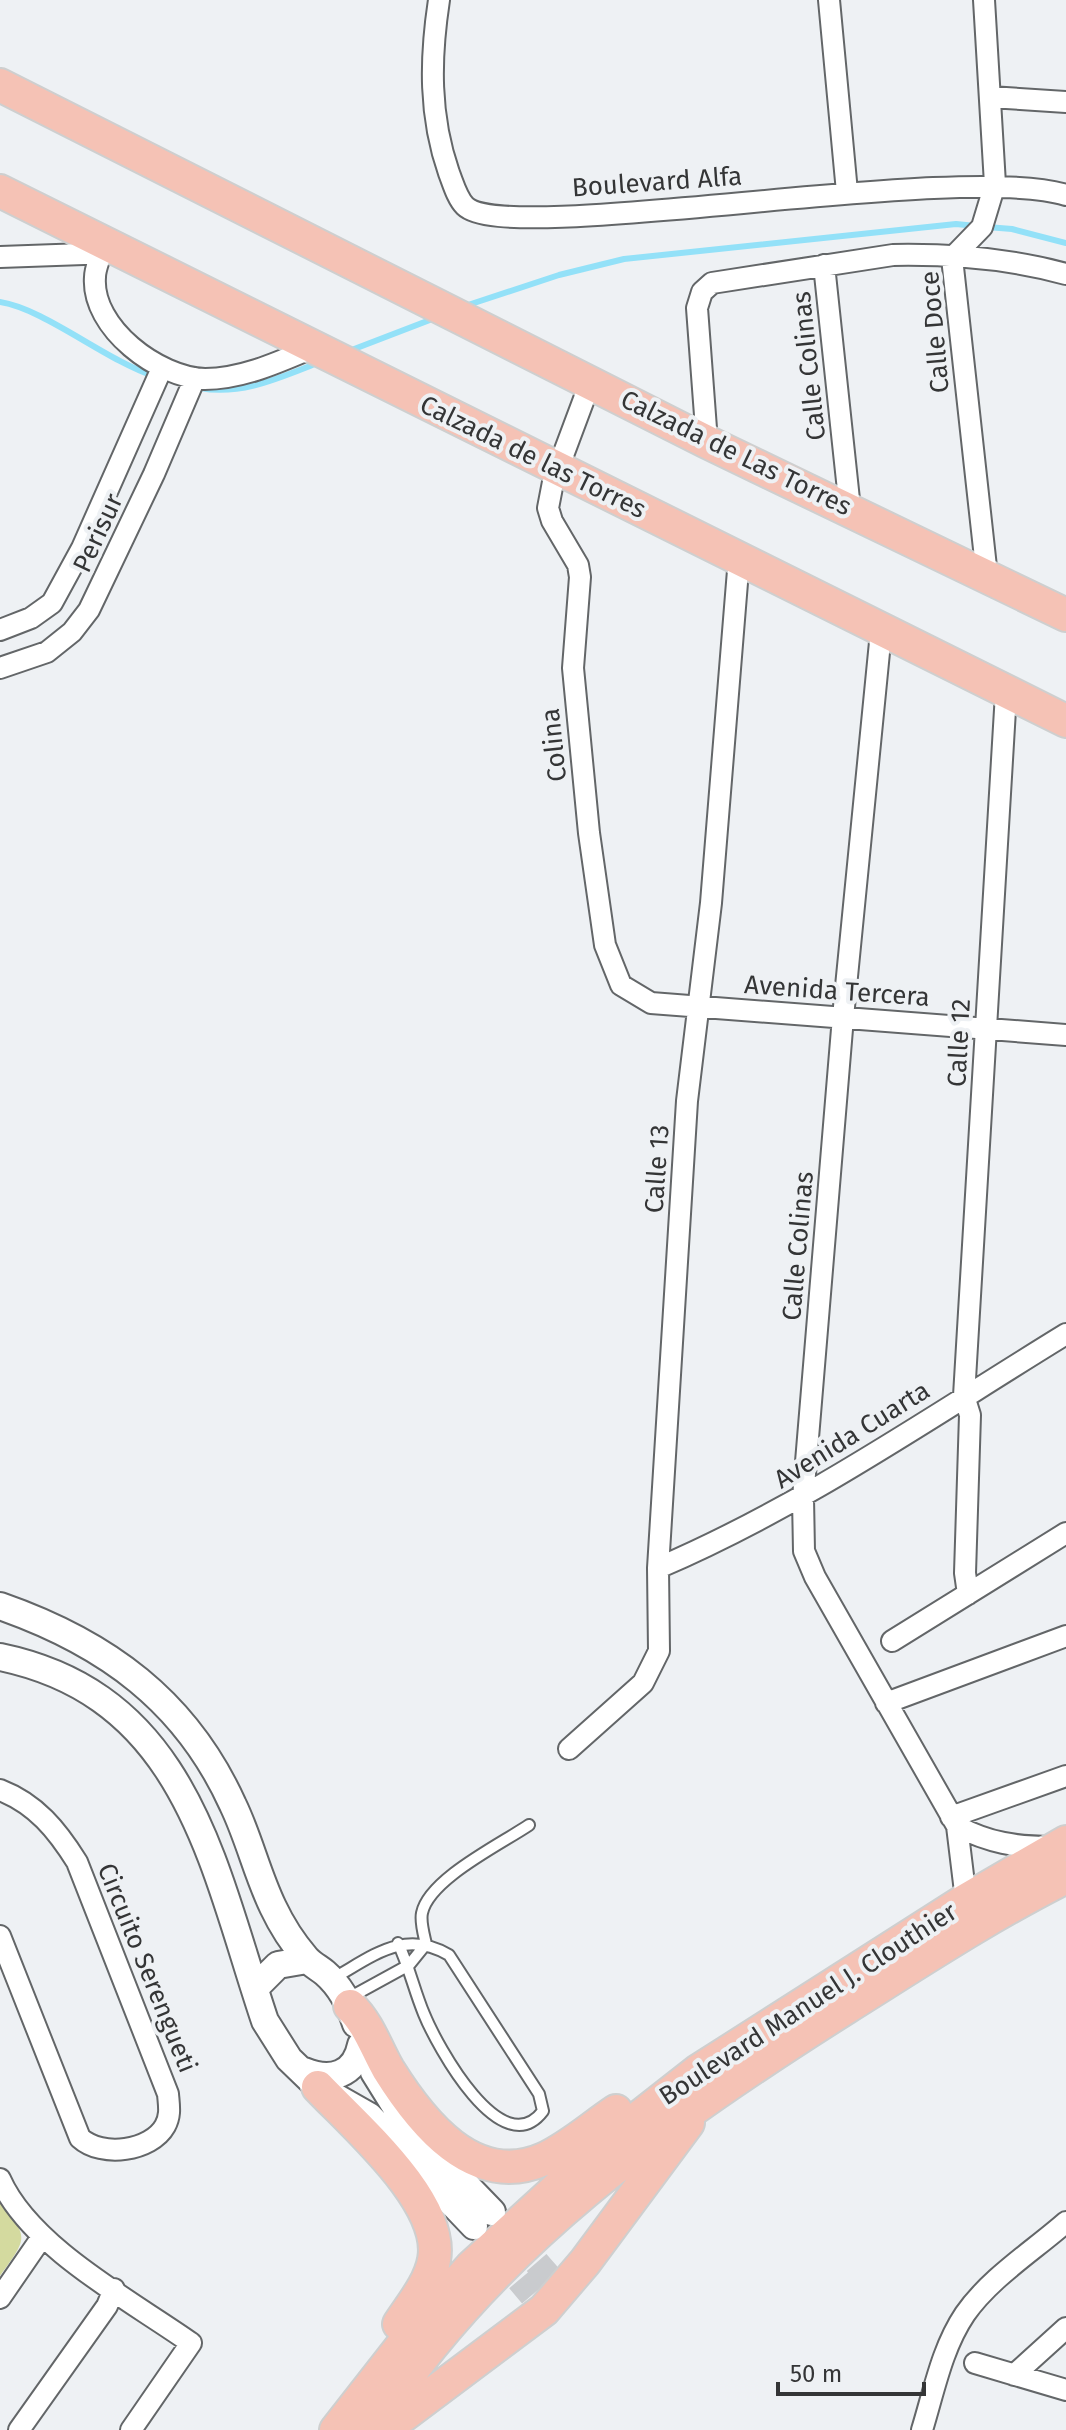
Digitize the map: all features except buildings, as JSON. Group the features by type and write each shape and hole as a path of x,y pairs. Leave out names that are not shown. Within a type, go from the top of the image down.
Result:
{"main road":[{"name":"Calzada de Las Torres","path":"0,85 707,442 1066,615"},
{"name":"Calzada de las Torres","path":"0,191 112,253 559,468 881,632 1066,721"},
{"name":"Boulevard Manuel J. Clouthier","path":"371,2430 398,2386 434,2342 538,2234 640,2145 702,2085 966,1900 1059,1844"},
{"name":"Boulevard Manuel J. Clouthier","path":"336,2430 362,2394 472,2266 610,2140 1066,1877"},
{"path":"342,1995 359,2015 399,2086 439,2135 462,2154 490,2165 520,2166 542,2160 614,2113 672,2081 702,2085 547,2293 384,2430"},
{"path":"311,2079 403,2180 424,2207 435,2237 429,2277 385,2344 362,2394"}],"street":[{"name":"Boulevard Alfa","path":"439,0 432,64 433,104 441,150 451,178 465,206 475,212 503,217 615,214 847,192 995,184 1066,195"},
{"path":"829,0 847,192"},
{"name":"Calle Doce","path":"984,0 995,184 982,227 952,258 987,576"},
{"path":"990,97 1066,102"},
{"path":"0,257 112,253"},
{"path":"112,253 95,276 96,288 113,328 143,357 162,368 195,378 238,375 312,348"},
{"path":"707,442 697,308 702,292 712,283 893,255 1020,263 1066,274"},
{"name":"Calle Colinas","path":"824,265 850,509"},
{"name":"Perisur","path":"0,630 31,618 52,603 95,522 162,368"},
{"name":"Perisur","path":"0,668 47,652 72,632 89,610 154,474 195,378"},
{"name":"Colina","path":"590,383 548,508 552,521 578,565 580,577 573,668 589,833 603,935 615,976 629,992 651,1003"},
{"name":"Calle 13","path":"569,1749 643,1683 659,1651 658,1568 687,1101 711,903 739,558"},
{"name":"Calle Colinas","path":"881,632 843,1017 803,1498 804,1551 954,1822 966,1900"},
{"name":"Calle 12","path":"968,1594 965,1573 970,1415 964,1396 1006,693"},
{"name":"Avenida Tercera","path":"651,1003 1066,1035"},
{"name":"Avenida Cuarta","path":"658,1568 730,1537 803,1498 1066,1334"},
{"path":"892,1641 1066,1533"},
{"path":"0,1606 88,1646 153,1689 198,1743 232,1801 272,1906 307,1960 342,1995 382,2089 483,2219 369,2116 311,2079 275,2041 205,1835 178,1782 145,1736 86,1689 0,1657"},
{"path":"886,1703 1066,1636"},
{"path":"954,1822 1066,1776"},
{"name":"Circuito Serengueti","path":"0,1790 38,1812 58,1833 77,1862 168,2094 170,2114 164,2128 152,2139 98,2151 80,2138 0,1936"},
{"path":"954,1822 985,1840 1017,1847 1059,1844"},
{"path":"255,1988 278,1965 307,1960"},
{"path":"311,2079 344,2074 359,2056 361,2045"},
{"path":"0,2179 14,2208 42,2237 191,2343 131,2430"},
{"path":"922,2430 945,2353 964,2316 988,2289 1066,2222"},
{"path":"0,2298 42,2237"},
{"path":"19,2430 107,2306 114,2289"},
{"path":"1014,2375 1066,2328"},
{"path":"975,2363 1066,2390"}],"lane":[{"path":"342,1995 409,1965 426,1944 421,1915 427,1898 449,1877 529,1825"},
{"path":"342,1995 398,1943 426,1944 449,1955 534,2085 543,2111 532,2123 525,2126 504,2122 469,2088 428,2023 409,1965 398,1943"}],"green space":[{"path":"0,2198 20,2230 21,2237 17,2252 0,2276"}],"waterway":[{"path":"465,306 559,275 624,259 956,224 976,226"},
{"path":"987,227 1012,229 1066,243"},
{"path":"0,302 36,314 135,369 154,376"},
{"path":"349,351 435,318"},
{"path":"200,388 246,387 320,362"}],"tunnel":[{"path":"511,2233 551,2279"},
{"path":"494,2250 532,2295"}]}
